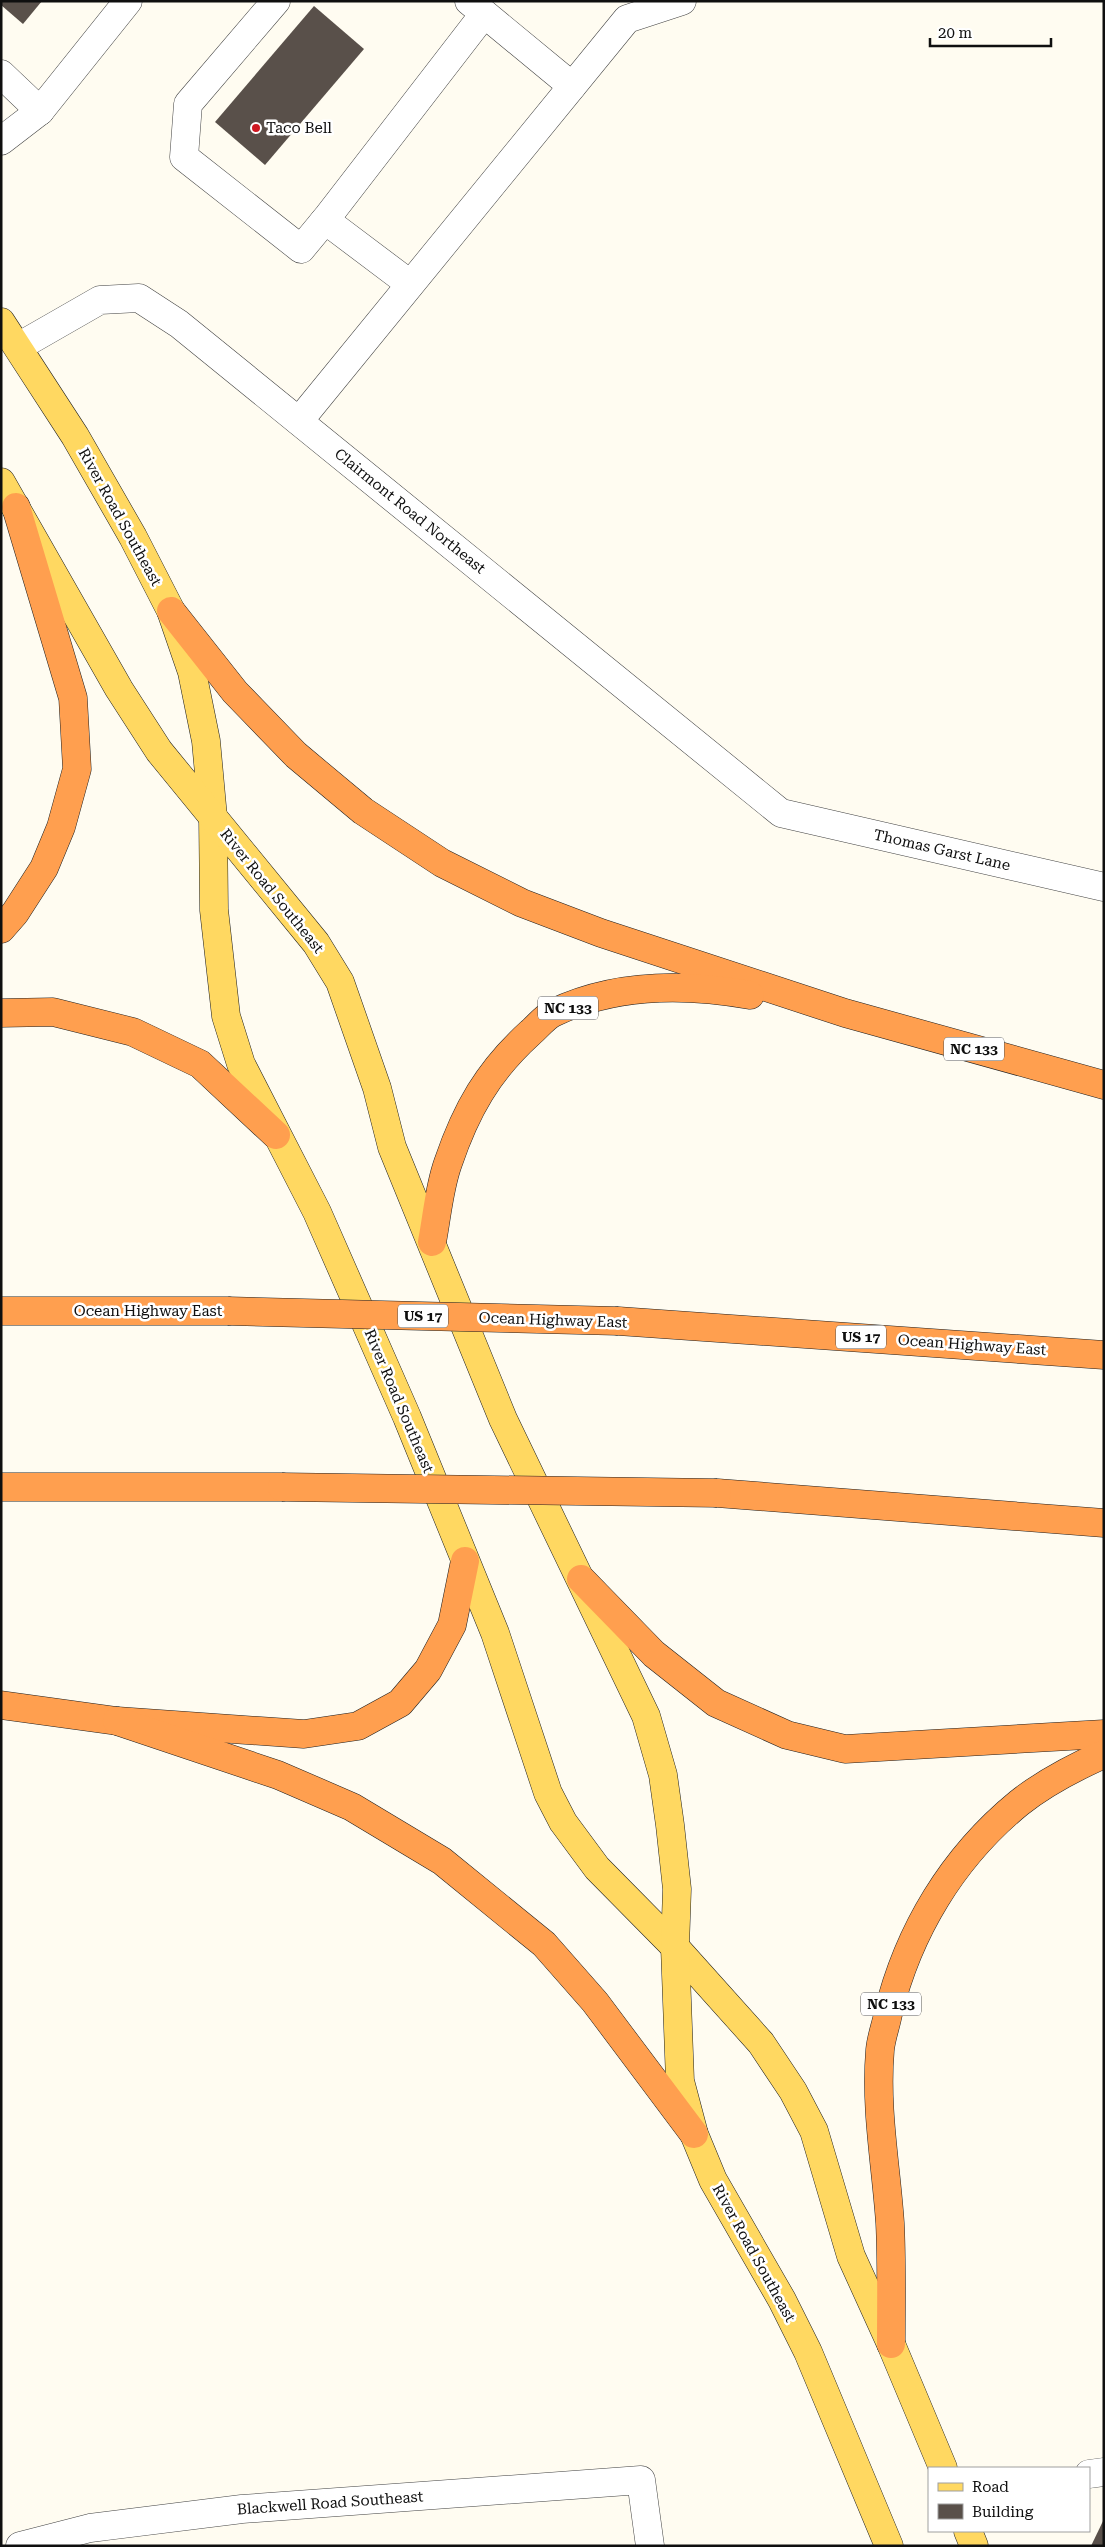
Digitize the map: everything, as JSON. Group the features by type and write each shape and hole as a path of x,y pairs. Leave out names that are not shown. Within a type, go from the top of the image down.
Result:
{"highway":[{"path":"1,929 15,913 44,868 61,827 77,769 73,698 16,507"},
{"path":"171,611 235,692 296,755 363,811 442,863 522,903 601,933 845,1013"},
{"name":"NC 133","path":"432,1242 447,1165 471,1104 508,1053 551,1014 604,994 662,986 722,990 845,1013 1104,1085"},
{"path":"1,1013 53,1012 132,1032 200,1064 276,1135"},
{"name":"Ocean Highway East","path":"1,1311 228,1311 618,1321 1104,1355"},
{"path":"1,1487 282,1487 717,1493 1104,1523"},
{"path":"1,1705 117,1721 304,1734 358,1726 400,1703 428,1670 452,1625 465,1561"},
{"path":"581,1580 654,1654 716,1703 787,1735 845,1749 1104,1734"},
{"path":"117,1721 278,1775 352,1807 442,1861 544,1944 594,2002 694,2134"},
{"name":"NC 133","path":"891,2344 890,2223 880,2133 880,2049 896,1980 916,1933 940,1889 974,1847 1020,1802 1078,1766 1104,1754"}],"main road":[{"name":"River Road Southeast","path":"1,322 9,348 75,436 133,536 171,611 192,672 206,741 213,818 214,910 226,1016 240,1064 317,1212 407,1417 495,1633 548,1793 564,1822 597,1868 675,1947 760,2043 793,2091 814,2131 851,2256 891,2344 943,2467"},
{"name":"River Road Southeast","path":"1,482 119,689 159,751 316,943 340,982 377,1088 392,1147 503,1420 646,1716 663,1775 677,1889 675,1947 680,2081 694,2134 713,2180 782,2300 808,2352 889,2546"},
{"path":"968,2532 974,2546"}],"street":[{"path":"1,141 40,111 128,1"},
{"path":"276,1 188,104 184,157 301,249 322,224 477,8 572,86"},
{"path":"299,421 627,19 682,1"},
{"path":"1,74 40,111"},
{"path":"322,224 325,220 410,284"},
{"name":"Clairmont Road Northeast","path":"9,348 100,300 139,298 179,324 781,813"},
{"name":"Thomas Garst Lane","path":"781,813 1104,887"},
{"path":"1090,2474 1104,2472"},
{"name":"Blackwell Road Southeast","path":"20,2546 90,2528 242,2508 642,2480 650,2546"}],"building":[{"path":"1,1 42,1 23,24 1,5"},
{"path":"314,6 364,49 265,165 215,122"},
{"path":"1104,2519 1104,2546 1091,2546"}],"place":[{"name":"Taco Bell","path":"256,128"}]}
